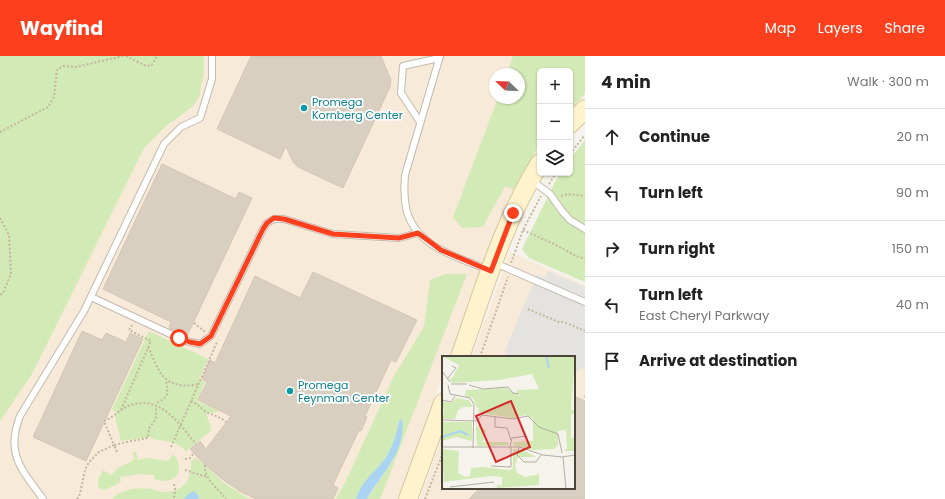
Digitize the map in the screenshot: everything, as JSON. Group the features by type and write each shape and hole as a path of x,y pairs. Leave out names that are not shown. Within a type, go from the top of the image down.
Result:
{"street":[{"path":"573,121 585,109"},
{"path":"460,356 513,213 537,168"},
{"path":"408,499 442,406"}],"lane":[{"path":"43,499 23,471 16,457 13,443 15,428 20,416 84,311 164,144 181,127 200,118 212,79 212,56"},
{"path":"420,122 401,93 403,66 439,57"},
{"path":"439,57 404,175 404,193 407,212 418,233 441,250 492,267 585,302"},
{"path":"530,180 554,198 570,220 585,229"},
{"path":"91,297 190,342 200,344 211,336 263,229 267,223 274,218 284,219 333,234 399,238 418,233"}],"path":[{"path":"0,132 48,107 54,97 58,70 64,66 76,67 125,56 144,65 151,66 157,56"},
{"path":"573,150 585,135"},
{"path":"548,185 554,176"},
{"path":"513,258 523,230 542,194"},
{"path":"554,198 567,194 585,196"},
{"path":"0,218 8,235 11,274 3,294 0,295"},
{"path":"523,230 585,259"},
{"path":"480,356 506,283"},
{"path":"528,309 559,322 564,322 585,330"},
{"path":"120,411 151,340 129,330 135,318"},
{"path":"171,447 217,341 194,323"},
{"path":"148,347 163,376 172,382 190,386 198,384"},
{"path":"77,499 80,494 85,470 89,462 100,452 114,445 148,438 149,428 156,417 156,406 158,402 164,399 167,394 168,388 166,378"},
{"path":"168,388 172,382"},
{"path":"191,401 206,411 219,416 226,422"},
{"path":"117,452 104,421 132,405 144,403 163,409 175,419 196,444"},
{"path":"185,459 190,458 194,453"},
{"path":"425,499 442,456"},
{"path":"205,465 205,470 209,481 226,499"},
{"path":"185,470 208,476"},
{"path":"174,484 174,499"}],"shaded area":[{"path":"95,56 585,56 585,95 573,108 573,68 537,68 537,150 512,193 449,356 442,356 442,377 397,499 0,499 0,272"},
{"path":"510,252 585,285 585,499 420,499 442,438 442,489 575,489 575,356 472,356"},
{"path":"548,271 585,287 585,370 581,368 575,374 575,356 506,356 505,351 537,274 544,278"}],"green space":[{"path":"0,56 204,56 203,77 199,97 192,107 166,126 144,148 32,374 0,421"},
{"path":"513,56 585,56 585,93 573,107 573,68 537,68 537,148 514,190 505,186 483,227 462,228 453,217 496,104 525,104 525,68 509,68"},
{"path":"585,140 585,282 529,258 522,249 559,176 573,176 573,155"},
{"path":"446,274 467,274 380,499 367,499 394,459 399,421 394,441 388,455 364,482 356,499 336,499 347,479 394,376 424,327 430,280"},
{"path":"149,331 208,359 199,379 205,382 197,401 219,411 214,413 206,413 212,430 186,451 174,443 152,439 151,437 121,441 115,417 116,412 112,410"},
{"path":"133,452 136,452 138,460 147,458 168,461 173,454 179,465 177,475 166,481 154,479 154,475 139,474 120,477 121,482 105,490 101,489 98,486 98,481 103,470 111,475 118,468 134,460"},
{"path":"196,458 224,483 249,499 199,499 198,495 183,499 112,499 120,493 136,489 146,488 160,492 170,492 181,488 185,484 190,474 191,461"}],"water":[{"path":"402,419 403,431 401,441 392,462 367,499 356,499 364,482 388,455 394,441 399,421"},
{"path":"194,491 198,495 199,499 183,499 190,493"}],"building":[{"name":"Promega Kornberg Center","path":"251,56 381,56 391,80 390,87 343,188 298,167 293,162 286,146 280,159 217,129"},
{"path":"162,164 236,199 239,192 252,198 187,336 169,328 171,322 103,289"},
{"name":"Promega Feynman Center","path":"313,272 417,320 396,362 391,360 365,416 367,417 361,431 359,430 333,485 338,488 333,499 256,499 241,492 222,479 205,465 190,449 200,441 206,449 231,416 198,400 207,382 202,379 210,360 215,363 255,276 300,298"},
{"path":"82,331 102,340 106,333 126,342 130,333 143,339 86,461 33,437"},
{"path":"575,396 585,401 585,499 469,499 479,489 575,489"}],"place":[{"name":"Promega Kornberg Center","path":"304,108"},
{"name":"Promega Feynman Center","path":"290,391"}],"route":[{"path":"179,338 200,344 207,341 211,336 263,229 267,223 274,218 284,219 333,234 399,238 418,233 428,242 441,250 491,271 513,213"}]}
